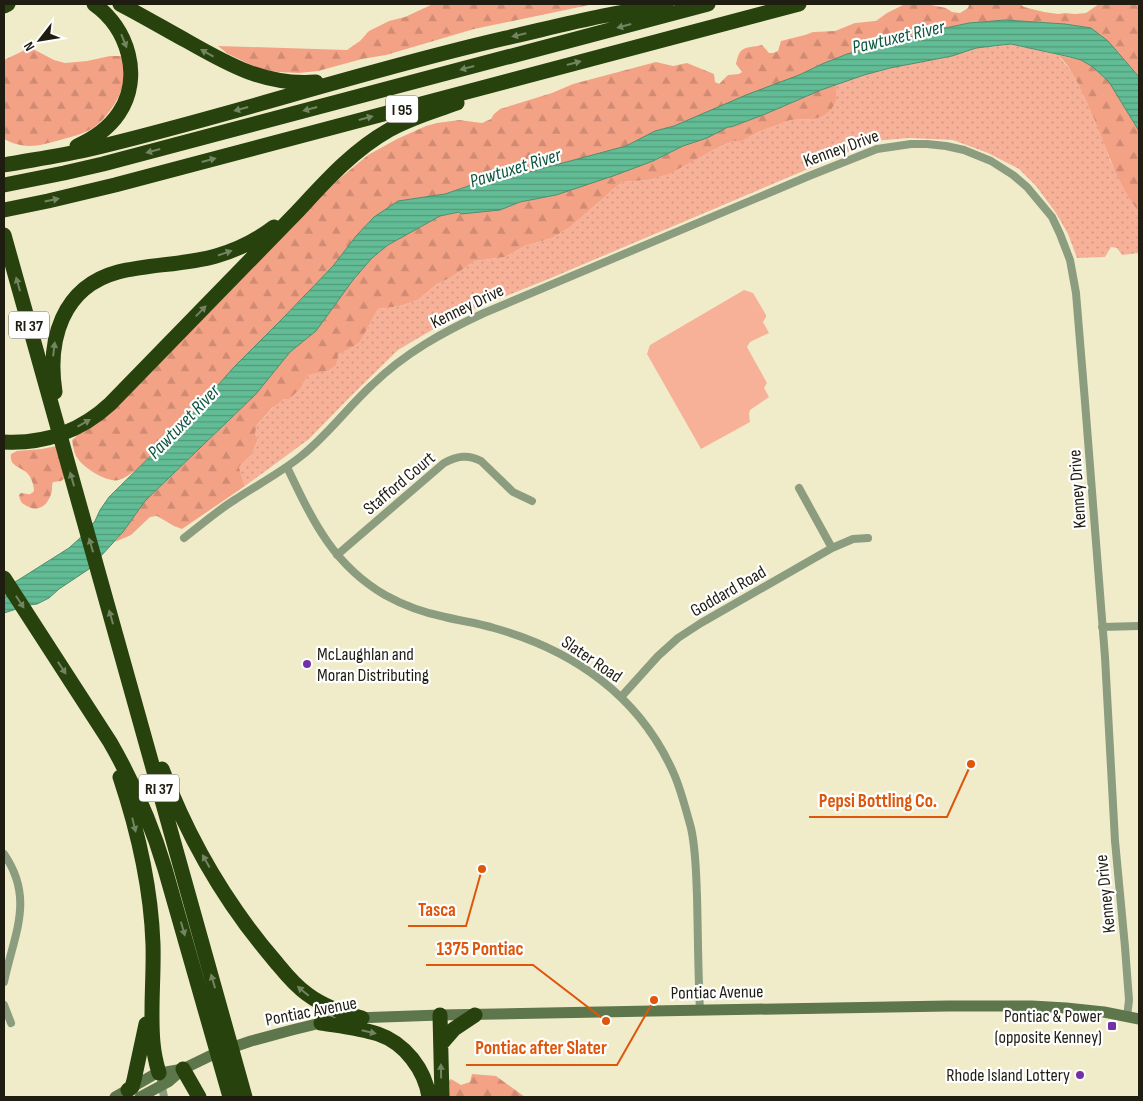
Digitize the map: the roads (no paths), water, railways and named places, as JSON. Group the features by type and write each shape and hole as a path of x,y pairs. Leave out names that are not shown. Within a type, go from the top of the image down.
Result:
{"highway":[{"path":"4,6 8,4"},
{"path":"21,162 72,148 88,141 110,124 125,102 129,88 130,73 129,57 125,42 112,20 94,4"},
{"path":"120,4 222,61 258,76 280,81 305,83 372,72"},
{"path":"4,165 64,155 105,145 460,49 608,16 649,9 706,4"},
{"name":"I 95","path":"4,186 103,164 706,4"},
{"name":"I 95","path":"4,210 108,187 799,4"},
{"path":"56,415 53,352 56,338 64,314 83,290 98,280 115,273 202,259 243,246 277,225 356,152 376,138 415,118 543,71"},
{"path":"4,442 32,441 53,437 81,426 105,409 324,183"},
{"name":"RI 37","path":"4,235 56,415 120,649 218,1029 225,1078 230,1097"},
{"name":"RI 37","path":"4,578 102,729 130,778 157,842 218,1029 237,1069 245,1097"},
{"path":"120,649 169,786 209,867 229,899 259,942 298,988 328,1007 362,1018"},
{"path":"102,729 127,797 149,896 152,930 153,1041 160,1079"},
{"path":"128,1095 136,1075 153,980"},
{"path":"440,1015 442,1097"},
{"path":"441,1044 454,1029 476,1015"},
{"path":"321,1023 371,1032 395,1042 408,1054 418,1068 426,1084 428,1097"},
{"path":"183,1068 199,1097"},
{"path":"237,1069 249,1097"}],"main road":[{"name":"Pontiac Avenue","path":"128,1095 139,1082 173,1078 183,1068 216,1053 321,1023 362,1018 700,1010 1032,1006 1083,1009 1139,1019"}],"street":[{"name":"Kenney Drive","path":"184,538 234,500 287,467 320,441 365,392 394,366 415,350 462,323 877,149 911,144 928,144 964,150 991,161 1014,175 1027,187 1052,217 1066,249 1072,270 1085,402 1102,627 1115,841 1126,955 1128,1000 1126,1017"},
{"name":"Stafford Court","path":"337,555 444,463 461,456 481,460 513,492 532,501"},
{"name":"Slater Road","path":"287,467 318,528 337,555 363,579 385,595 434,614 492,627 549,648 586,668 602,680 621,697 643,722 664,755 677,782 691,829 696,878 700,1010"},
{"path":"799,488 832,548"},
{"name":"Goddard Road","path":"621,697 658,656 678,638 700,623 832,548 853,539 868,538"},
{"path":"1102,627 1139,626"},
{"path":"4,854 14,870 21,902 21,913 4,982"},
{"path":"4,1005 11,1023"},
{"path":"160,1079 164,1097"}],"place":[{"name":"McLaughlan and Moran Distributing","path":"307,664"},
{"name":"Pepsi Bottling Co.","path":"971,764"},
{"name":"Tasca","path":"482,869"},
{"name":"Pontiac after Slater","path":"654,1000"},
{"name":"1375 Pontiac","path":"606,1021"},
{"name":"Pontiac & Power (opposite Kenney)","path":"1112,1026"},
{"name":"Rhode Island Lottery","path":"1080,1075"}],"water label":[{"name":"Pawtuxet River","path":"898,36"},
{"name":"Pawtuxet River","path":"515,167"},
{"name":"Pawtuxet River","path":"183,421"}]}
